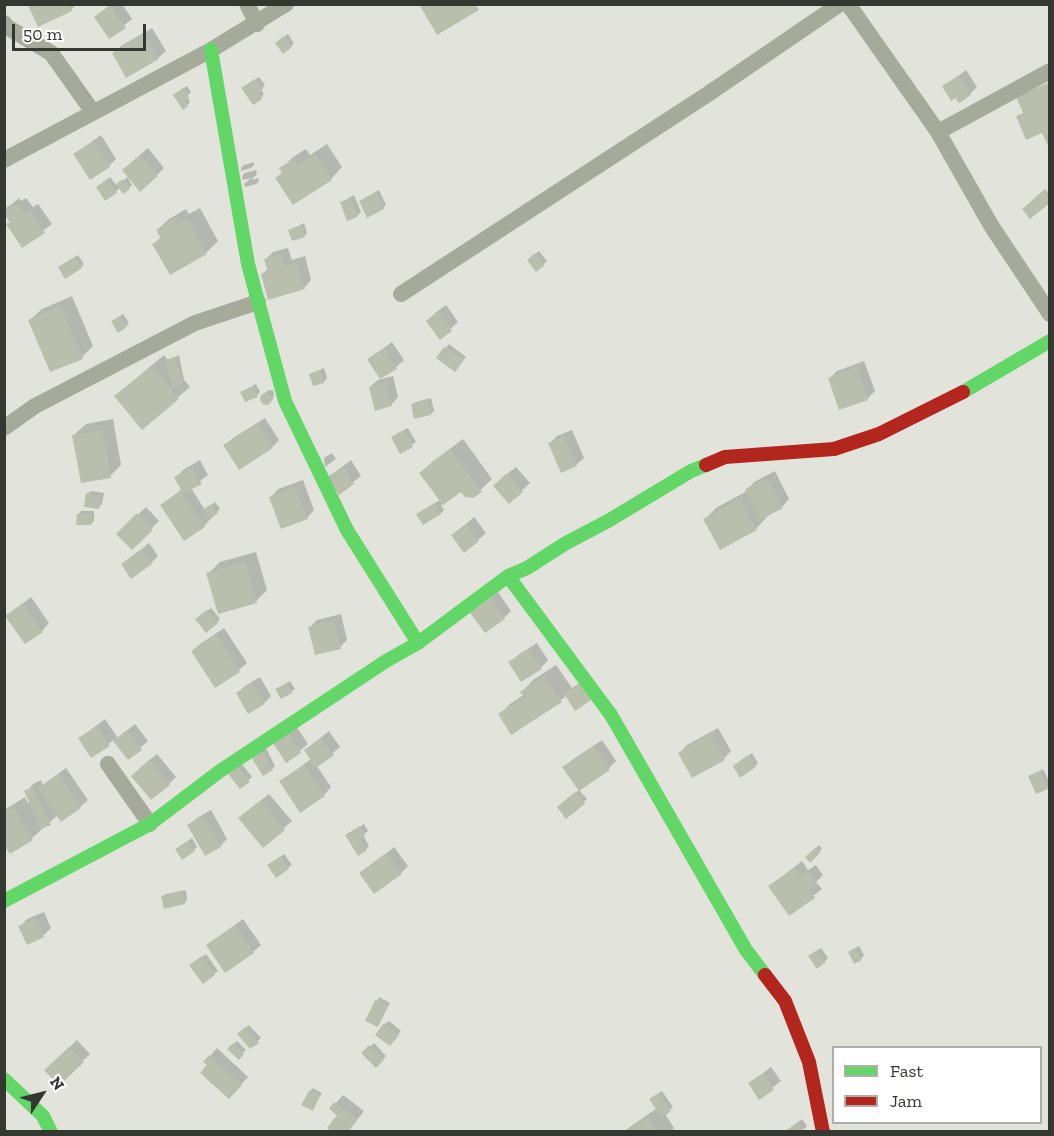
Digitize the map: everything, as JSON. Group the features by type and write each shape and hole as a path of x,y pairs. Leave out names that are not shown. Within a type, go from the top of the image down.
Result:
{"street":[{"path":"247,4 256,24"},
{"path":"4,160 212,50 286,4"},
{"path":"401,294 708,94 840,4"},
{"path":"848,4 938,132 992,227 1050,314"},
{"path":"4,23 51,53 93,112"},
{"path":"212,50 248,264 285,401 347,530 418,642"},
{"path":"938,132 1050,70"},
{"path":"4,428 35,406 195,323 258,302"},
{"path":"4,901 150,824 220,771 418,642 508,576 527,568 691,471 725,457 834,449 879,434 961,393 1050,341"},
{"path":"508,576 612,715 746,950 785,1001 809,1062 823,1131"},
{"path":"108,764 150,824"},
{"path":"4,1079 43,1116 51,1131"}],"building":[{"path":"419,4 475,4 479,10 437,35"},
{"path":"28,5 69,5 72,11 38,27"},
{"path":"110,5 126,28 109,39 94,17"},
{"path":"144,34 159,59 126,78 112,53"},
{"path":"284,36 292,47 283,54 275,43"},
{"path":"958,76 971,95 959,103 955,98 951,101 942,86"},
{"path":"255,79 263,89 258,93 262,99 253,105 241,88"},
{"path":"1050,82 1050,150 1042,133 1026,140 1016,116 1023,113 1016,96"},
{"path":"183,88 189,97 184,100 188,106 183,110 173,95"},
{"path":"93,141 110,167 90,180 73,154"},
{"path":"315,154 332,180 293,205 275,178 282,173 279,168 294,159 298,165"},
{"path":"140,155 158,176 140,192 122,170"},
{"path":"107,179 117,193 105,201 96,187"},
{"path":"123,179 130,189 123,194 116,184"},
{"path":"1045,189 1050,194 1050,203 1030,219 1022,209"},
{"path":"376,192 384,209 367,218 359,201"},
{"path":"351,198 358,217 347,221 340,202"},
{"path":"11,204 13,207 18,204 25,213 30,210 45,233 22,248 6,224 10,222 4,214 4,209"},
{"path":"174,219 177,224 188,219 207,254 170,275 152,244 161,239 156,230"},
{"path":"301,225 305,237 292,241 288,230"},
{"path":"535,253 545,265 536,272 527,260"},
{"path":"281,254 284,266 297,263 305,289 268,300 261,274 268,272 264,259"},
{"path":"75,257 82,268 65,279 58,267"},
{"path":"60,306 83,359 50,372 28,320"},
{"path":"438,311 452,331 440,340 426,321"},
{"path":"120,316 127,327 118,333 111,321"},
{"path":"444,347 464,360 455,372 436,358"},
{"path":"384,348 397,369 380,379 367,359"},
{"path":"175,357 183,384 172,387 165,360"},
{"path":"152,366 179,399 142,430 114,396"},
{"path":"857,367 868,400 839,410 828,378"},
{"path":"320,370 324,383 313,386 309,374"},
{"path":"385,382 392,406 375,411 369,387"},
{"path":"253,386 258,397 245,402 240,392"},
{"path":"268,393 271,394 271,404 264,405 261,404 260,397 261,394"},
{"path":"428,400 431,415 414,419 411,404"},
{"path":"257,424 273,448 239,470 223,445"},
{"path":"102,430 111,478 81,483 72,435"},
{"path":"405,430 413,447 400,454 391,437"},
{"path":"564,436 577,466 561,473 548,443"},
{"path":"450,449 482,492 473,498 465,497 461,492 443,505 419,473"},
{"path":"192,467 202,484 183,494 174,477"},
{"path":"343,467 354,484 339,495 327,477"},
{"path":"507,473 523,492 509,504 493,486"},
{"path":"767,478 783,508 760,520 745,489"},
{"path":"295,487 308,519 281,529 269,497"},
{"path":"180,491 205,527 184,541 160,505"},
{"path":"86,493 101,496 99,509 84,507"},
{"path":"740,499 757,530 720,550 703,519"},
{"path":"435,503 441,514 423,525 416,514"},
{"path":"211,504 218,513 210,519 203,510"},
{"path":"137,513 153,530 132,550 116,534"},
{"path":"77,514 92,514 91,525 76,525"},
{"path":"466,524 479,541 464,553 451,535"},
{"path":"141,549 152,564 131,579 121,564"},
{"path":"245,562 257,603 218,614 206,573"},
{"path":"490,598 505,619 485,633 470,613"},
{"path":"23,603 43,632 25,644 5,616"},
{"path":"207,610 218,623 206,633 195,619"},
{"path":"334,620 341,649 315,655 308,627"},
{"path":"216,634 240,672 215,688 191,651"},
{"path":"529,649 542,669 521,682 508,662"},
{"path":"544,676 562,702 511,735 498,714 524,697 520,692"},
{"path":"252,683 265,704 248,714 236,693"},
{"path":"287,683 292,693 281,699 275,689"},
{"path":"580,684 591,700 575,711 564,694"},
{"path":"97,726 110,746 91,758 78,738"},
{"path":"127,730 142,750 128,760 113,741"},
{"path":"288,732 301,753 286,763 273,743"},
{"path":"710,734 725,760 692,778 678,753"},
{"path":"321,738 334,755 316,768 304,750"},
{"path":"594,746 610,770 579,791 562,767"},
{"path":"262,751 273,770 263,776 251,757"},
{"path":"748,755 756,767 740,778 733,766"},
{"path":"149,760 170,785 151,800 131,776"},
{"path":"304,765 325,796 300,813 279,781"},
{"path":"238,767 250,782 240,789 228,774"},
{"path":"1040,771 1048,789 1036,794 1028,776"},
{"path":"58,774 81,808 61,822 38,788"},
{"path":"33,787 51,825 41,829 24,791"},
{"path":"575,792 585,804 566,819 557,807"},
{"path":"261,800 285,830 263,848 238,818"},
{"path":"13,807 33,840 10,854 4,845 4,812"},
{"path":"203,816 221,847 205,856 187,825"},
{"path":"360,826 365,835 360,839 367,850 358,856 345,835"},
{"path":"188,841 195,851 182,860 175,849"},
{"path":"815,848 820,853 810,863 805,857"},
{"path":"386,853 402,874 374,894 359,873"},
{"path":"281,856 289,869 276,878 267,865"},
{"path":"794,868 800,876 808,871 817,884 809,889 815,898 789,916 768,886"},
{"path":"183,892 185,904 164,909 161,896"},
{"path":"36,918 44,937 27,945 18,926"},
{"path":"235,925 254,953 225,973 206,945"},
{"path":"855,948 862,960 854,964 848,952"},
{"path":"817,950 826,962 817,969 808,956"},
{"path":"202,956 215,975 203,984 189,965"},
{"path":"375,1000 388,1006 378,1027 365,1021"},
{"path":"384,1023 399,1035 390,1046 375,1035"},
{"path":"245,1027 259,1043 250,1049 237,1034"},
{"path":"233,1043 244,1054 239,1060 227,1049"},
{"path":"369,1045 384,1060 376,1068 361,1053"},
{"path":"69,1047 84,1062 59,1086 44,1070"},
{"path":"209,1055 242,1085 229,1099 200,1073 207,1065 203,1062"},
{"path":"763,1073 774,1090 759,1100 748,1083"},
{"path":"309,1091 320,1096 313,1111 301,1105"},
{"path":"659,1093 671,1111 662,1118 649,1099"},
{"path":"334,1102 357,1119 348,1132 331,1132 327,1128 337,1115 329,1109"},
{"path":"648,1117 658,1132 626,1132"},
{"path":"798,1122 805,1132 784,1132"}],"traffic: fast":[{"path":"211,50 248,264 285,401 347,530 418,643"},
{"path":"963,392 1050,341"},
{"path":"4,901 150,824 220,771 386,661 418,643 508,576 527,568 691,471 706,465"},
{"path":"508,576 611,715 746,950 765,975"},
{"path":"4,1079 43,1116 51,1132"}],"traffic: jam":[{"path":"706,465 725,457 834,449 879,434 963,392"},
{"path":"765,975 785,1001 809,1062 823,1132"}]}
